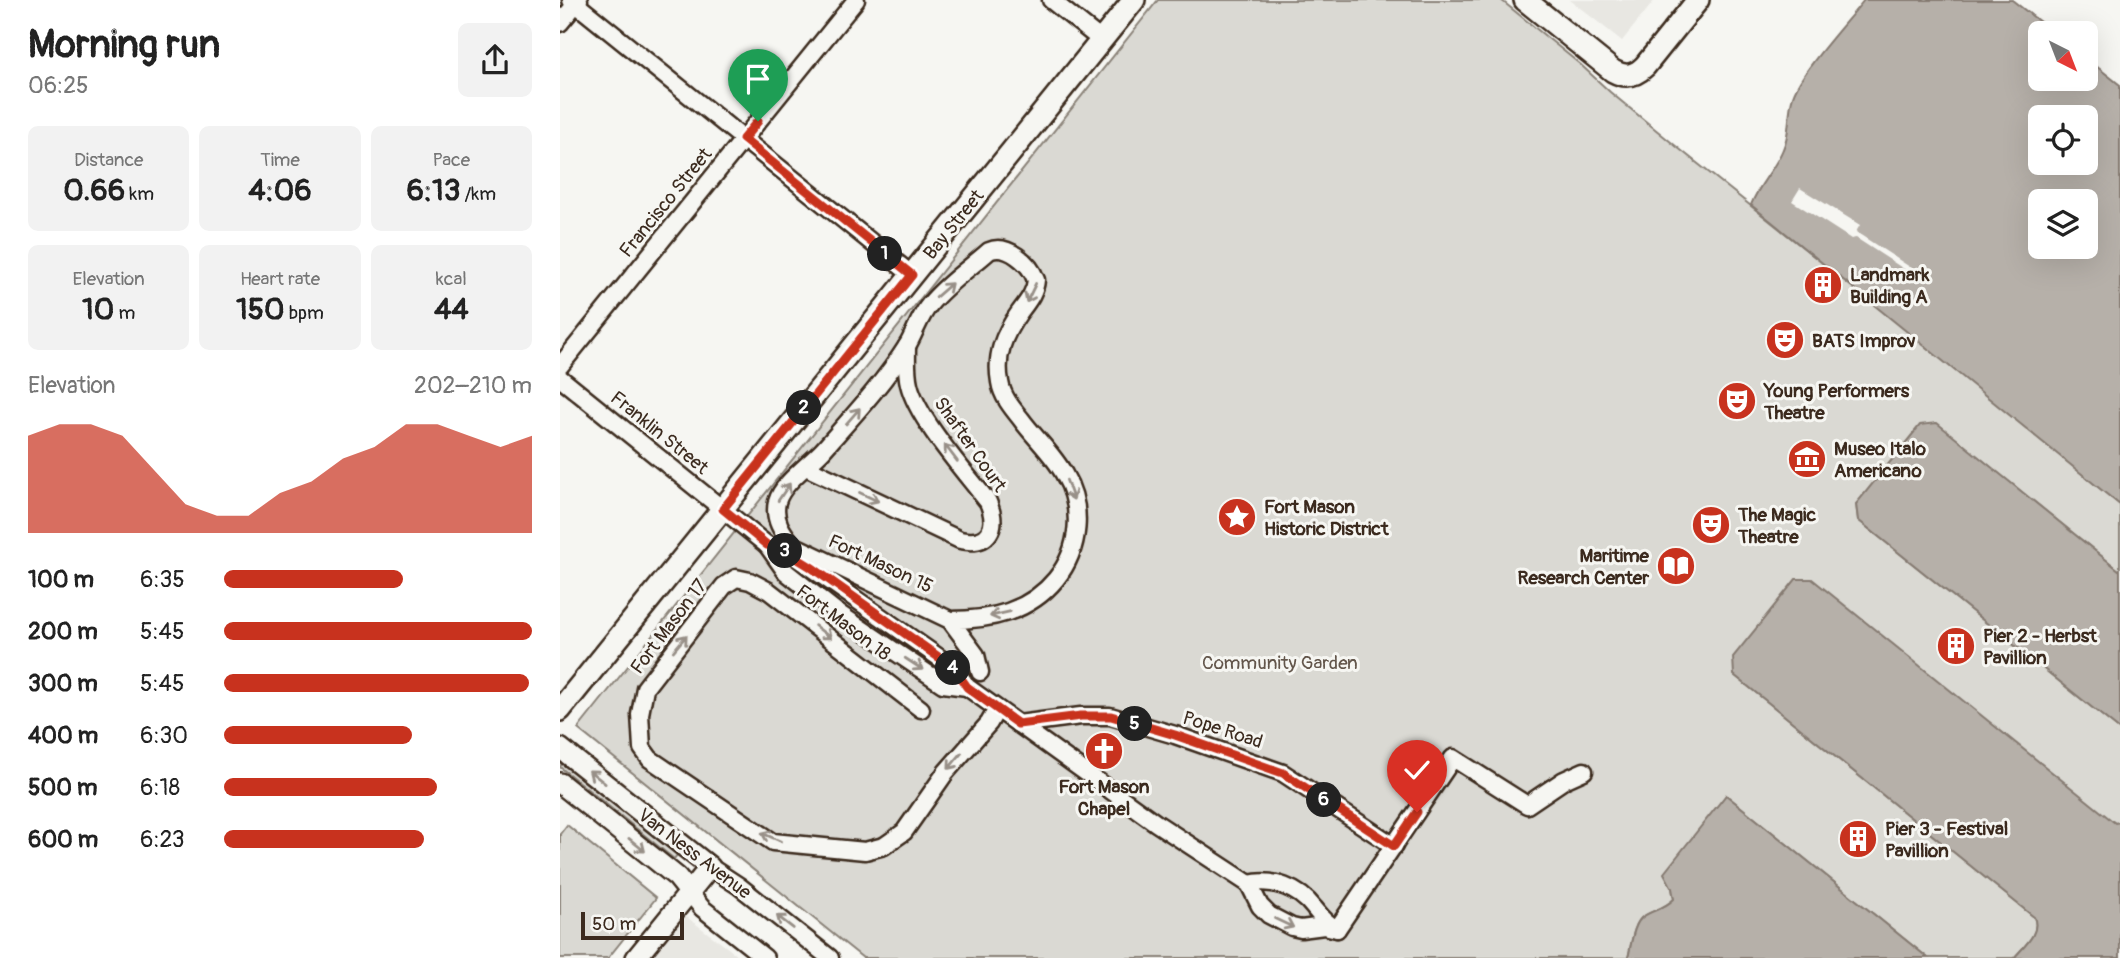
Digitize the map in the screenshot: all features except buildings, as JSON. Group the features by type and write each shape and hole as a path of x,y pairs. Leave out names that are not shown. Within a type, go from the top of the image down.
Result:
{"main road":[{"name":"Bay Street","path":"560,710 1134,0"},
{"path":"1525,0 1613,71 1625,76 1637,73 1645,66 1698,0"}],"street":[{"name":"Francisco Street","path":"560,366 856,0"},
{"path":"1051,0 1101,40"},
{"path":"560,23 575,1 912,275"},
{"path":"807,468 864,403 907,346 932,301 997,247 1028,265 1033,272 1036,287 1001,343 1000,385 1009,404 1063,472 1076,507 1077,530 1067,561 1045,593 1012,612 950,620"},
{"name":"Shafter Court","path":"807,468 960,540 975,543 985,537 992,528 994,516 915,400 909,384 907,346"},
{"name":"Franklin Street","path":"560,378 767,545 786,572 838,613 943,684 967,687 1156,823 1249,884 1261,905 1280,922 1301,929 1324,926 1337,929"},
{"name":"Fort Mason 15","path":"807,468 786,486 777,503 778,523 793,545 950,620"},
{"name":"Fort Mason 18","path":"736,579 750,580 769,590 921,709"},
{"name":"Fort Mason 17","path":"736,579 724,586 645,688 640,714 642,748 650,759 773,842 865,851 884,846 904,832 946,772 998,709"},
{"path":"950,620 976,655 980,672"},
{"name":"Pope Road","path":"1018,724 1081,716 1111,716 1186,739 1283,773 1394,846"},
{"name":"Van Ness Avenue","path":"560,748 830,958"},
{"path":"1249,884 1259,881 1281,884 1309,902 1320,917 1337,929 1453,758 1527,805 1564,780 1584,771"},
{"name":"Van Ness Avenue","path":"560,783 677,877 702,908 765,958"},
{"path":"636,958 710,867"}],"shaded area":[{"path":"1570,0 1655,0 1622,41"},
{"path":"1864,0 2012,0 2039,21 2028,21 2028,91 2098,91 2098,68 2120,85 2120,505 1751,205 1783,149 1793,96 1815,60"},
{"path":"1937,423 2120,571 2120,730 1858,520 1856,504 1920,425"},
{"path":"1796,579 1812,579 2115,823 2120,822 2120,958 2014,958 2033,934 2036,923 2034,917 1734,675 1733,657"},
{"path":"1726,795 1928,958 1628,958 1640,919 1674,899 1664,873"},
{"path":"684,915 741,958 651,958"}],"green space":[{"name":"Community Garden","path":"1158,0 1501,0 1677,147 2120,505 2120,571 1936,423 1856,504 1858,520 2120,730 2120,822 2115,823 1734,675 2034,917 2036,923 2033,934 2014,958 1928,958 1726,795 1672,888 1674,899 1640,919 1628,958 863,958 578,729"},
{"path":"563,762 677,855 674,859 560,767"},
{"path":"567,825 656,898 608,958 560,958 560,834"}],"pier":[{"path":"1800,188 1860,225 1856,232 1913,269 1910,273 1792,201"}],"place":[{"name":"Landmark Building A","path":"1823,285"},
{"name":"BATS Improv","path":"1785,340"},
{"name":"Young Performers Theatre","path":"1737,401"},
{"name":"Museo Italo Americano","path":"1807,459"},
{"name":"Fort Mason Historic District","path":"1237,517"},
{"name":"The Magic Theatre","path":"1711,525"},
{"name":"Maritime Research Center","path":"1676,566"},
{"name":"Pier 2 - Herbst Pavillion","path":"1956,646"},
{"name":"Fort Mason Chapel","path":"1104,751"},
{"name":"Pier 3 - Festival Pavillion","path":"1858,839"}],"route":[{"path":"758,121 743,139 912,275 723,509 767,545 785,551 811,567 954,668 967,687 1018,724 1081,716 1111,716 1175,735 1283,773 1394,846 1417,812"}]}
